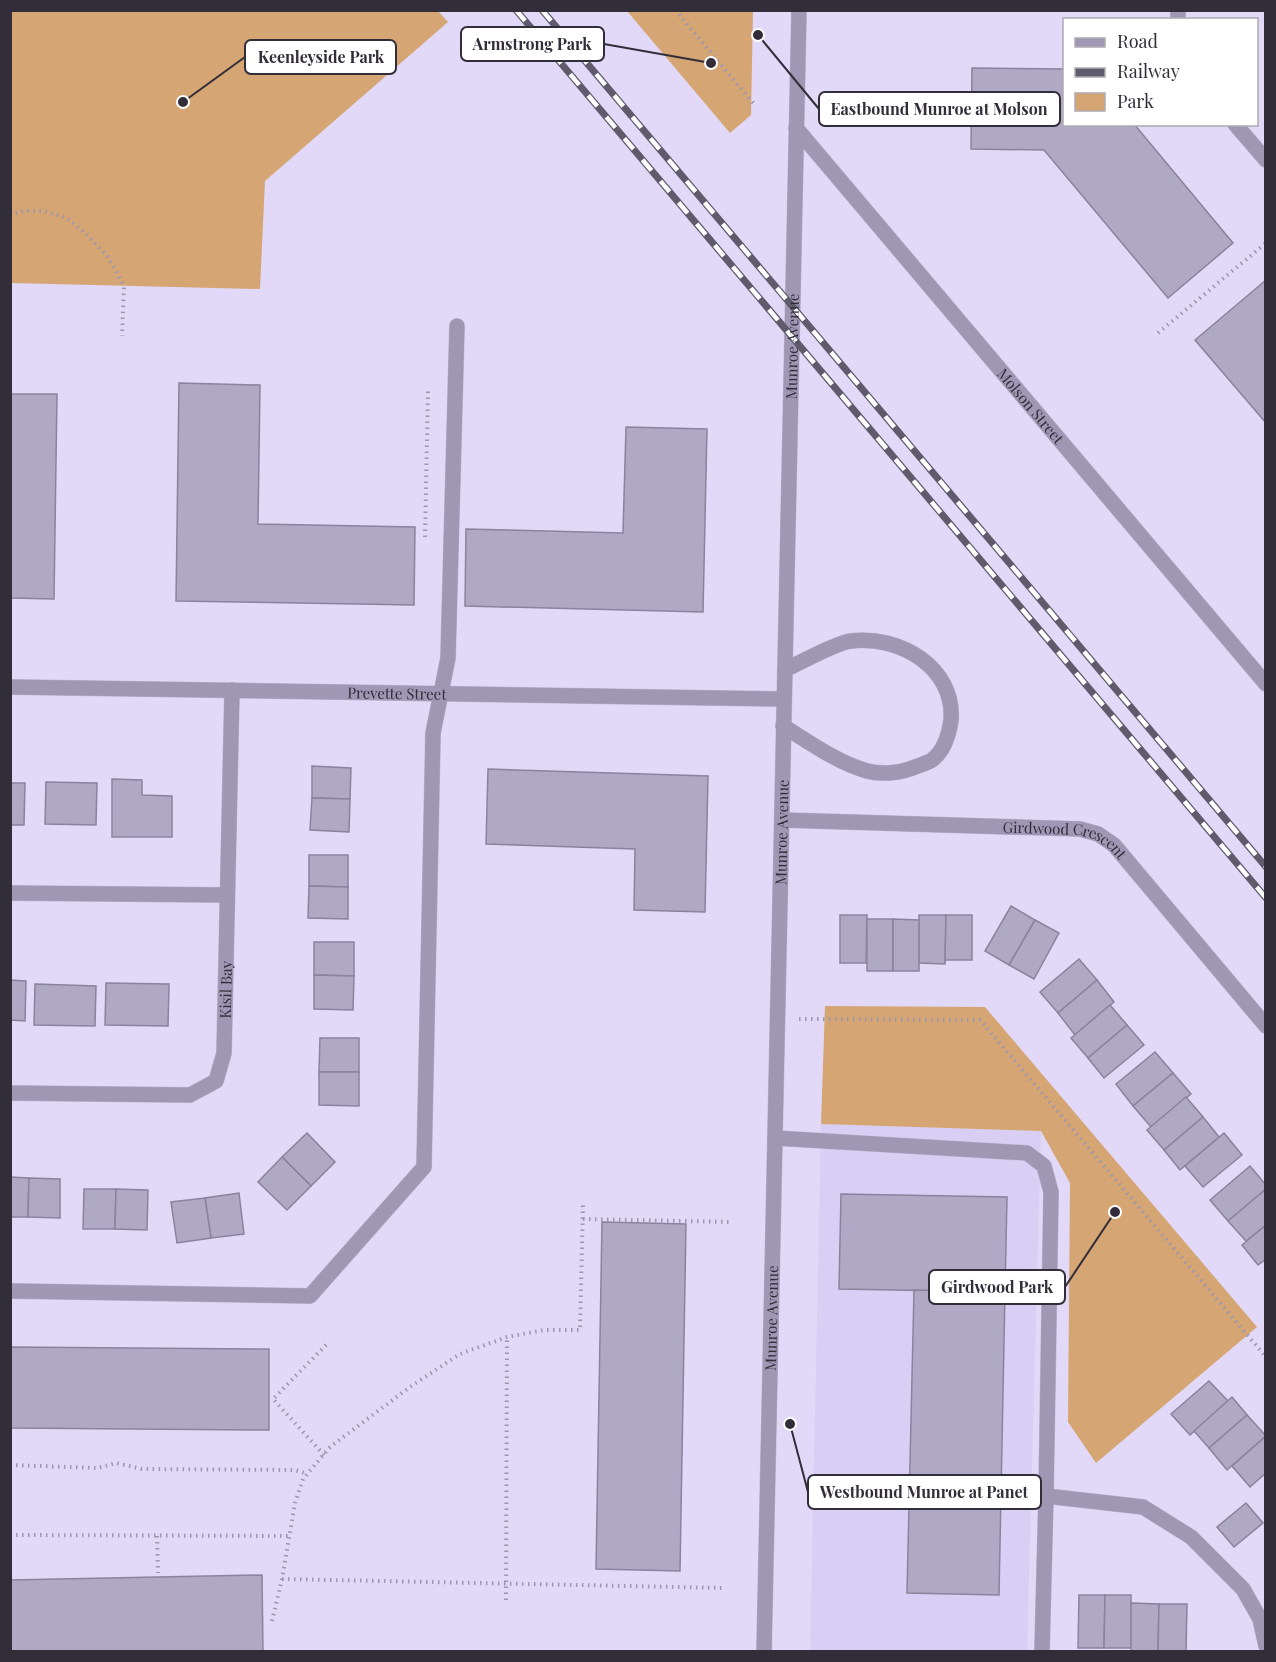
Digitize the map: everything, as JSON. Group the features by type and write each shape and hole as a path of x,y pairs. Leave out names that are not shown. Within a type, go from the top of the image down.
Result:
{"street":[{"name":"Munroe Avenue","path":"764,1652 799,10"},
{"path":"1237,126 1266,160"},
{"name":"Molson Street","path":"796,128 1266,684"},
{"path":"10,1291 310,1296 424,1167 433,733 448,658 457,326"},
{"path":"783,726 834,757 868,771 902,773 933,759 949,735 952,704 943,681 929,664 904,648 876,641 850,640 785,670"},
{"name":"Prevette Street","path":"10,687 784,699"},
{"name":"Kisil Bay","path":"10,1093 190,1095 216,1081 224,1053 232,690"},
{"name":"Girdwood Crescent","path":"782,820 1080,829 1098,834 1114,845 1266,1026"},
{"path":"10,893 227,895"},
{"path":"775,1138 1026,1153 1044,1166 1051,1192 1042,1652"},
{"path":"1046,1496 1143,1507 1191,1537 1243,1589 1260,1619 1266,1646"}],"path":[{"path":"675,10 754,104"},
{"path":"10,215 23,211 44,211 67,219 86,234 108,257 124,286 122,336"},
{"path":"1158,333 1266,243"},
{"path":"425,545 428,390"},
{"path":"272,1621 295,1503 303,1479 330,1447 410,1387 460,1354 507,1337 544,1330 580,1330 583,1203"},
{"path":"583,1219 732,1222"},
{"path":"506,1600 507,1337"},
{"path":"324,1455 273,1399 328,1343"},
{"path":"10,1465 97,1468 116,1463 142,1469 295,1470 307,1474"},
{"path":"10,1535 290,1536"},
{"path":"157,1536 158,1573"},
{"path":"282,1579 725,1588"}],"shaded area":[{"path":"821,1124 1041,1131 1027,1651 810,1652"}],"green space":[{"path":"11,11 438,11 448,22 265,181 260,289 11,283"},
{"path":"627,11 753,11 751,115 730,133"},
{"path":"825,1006 985,1007 1257,1327 1096,1463 1068,1422 1070,1183 1041,1131 821,1124"}],"building":[{"path":"972,68 1063,69 1063,126 1136,126 1233,243 1168,298 1044,150 971,149"},
{"path":"1266,280 1266,423 1195,340"},
{"path":"179,383 260,385 258,524 415,527 414,605 176,601"},
{"path":"10,394 57,394 54,599 10,598"},
{"path":"626,427 707,429 703,612 465,606 466,529 623,533"},
{"path":"312,766 351,768 350,799 312,798"},
{"path":"488,769 708,776 705,912 634,910 635,849 486,844"},
{"path":"112,779 142,780 142,795 172,796 172,837 112,837"},
{"path":"46,782 97,783 96,825 45,824"},
{"path":"10,783 25,783 24,825 10,825"},
{"path":"312,798 350,799 349,832 310,830"},
{"path":"309,855 348,855 348,887 309,886"},
{"path":"309,886 348,887 348,919 308,918"},
{"path":"1011,906 1035,920 1009,965 985,951"},
{"path":"840,915 867,915 866,963 840,963"},
{"path":"919,915 946,915 945,964 919,963"},
{"path":"946,915 972,915 972,960 945,960"},
{"path":"867,919 893,919 893,971 867,971"},
{"path":"893,919 919,920 919,971 893,971"},
{"path":"1035,920 1059,933 1034,979 1009,965"},
{"path":"314,942 354,942 354,976 314,975"},
{"path":"1079,959 1097,980 1058,1013 1040,992"},
{"path":"314,975 354,976 353,1010 314,1009"},
{"path":"10,980 26,981 25,1021 10,1020"},
{"path":"1097,980 1114,1002 1075,1035 1058,1013"},
{"path":"106,983 169,984 168,1026 105,1025"},
{"path":"35,984 96,986 95,1026 34,1025"},
{"path":"1110,1005 1127,1025 1088,1058 1071,1038"},
{"path":"1127,1025 1144,1045 1104,1078 1088,1058"},
{"path":"320,1038 359,1038 359,1072 319,1072"},
{"path":"1155,1052 1173,1073 1133,1106 1116,1084"},
{"path":"319,1072 359,1072 359,1106 319,1105"},
{"path":"1173,1073 1191,1094 1151,1127 1133,1106"},
{"path":"1186,1097 1203,1117 1164,1150 1147,1130"},
{"path":"1203,1117 1219,1137 1180,1170 1164,1150"},
{"path":"307,1133 335,1162 311,1186 282,1157"},
{"path":"1224,1133 1242,1155 1203,1187 1185,1166"},
{"path":"282,1157 311,1186 287,1210 258,1182"},
{"path":"1250,1166 1266,1185 1266,1189 1228,1221 1210,1200"},
{"path":"10,1177 29,1178 28,1217 10,1217"},
{"path":"29,1178 60,1179 60,1218 28,1217"},
{"path":"84,1189 116,1189 115,1229 83,1229"},
{"path":"116,1189 148,1190 147,1230 115,1229"},
{"path":"1266,1189 1266,1225 1246,1241 1228,1221"},
{"path":"239,1193 244,1234 211,1238 205,1198"},
{"path":"841,1194 1007,1197 1005,1292 839,1289"},
{"path":"205,1198 211,1238 177,1243 171,1202"},
{"path":"602,1222 686,1224 680,1571 596,1569"},
{"path":"1266,1225 1266,1259 1258,1265 1242,1245"},
{"path":"914,1290 1005,1292 999,1595 907,1593"},
{"path":"10,1347 269,1349 269,1430 10,1428"},
{"path":"1209,1381 1228,1401 1190,1435 1171,1414"},
{"path":"1232,1397 1247,1415 1209,1448 1194,1431"},
{"path":"1247,1415 1266,1436 1227,1470 1209,1448"},
{"path":"1266,1436 1266,1473 1250,1487 1232,1466"},
{"path":"1246,1503 1263,1523 1234,1547 1217,1527"},
{"path":"262,1575 263,1652 10,1652 10,1580"},
{"path":"1079,1595 1105,1595 1104,1648 1078,1648"},
{"path":"1105,1595 1131,1595 1131,1648 1104,1648"},
{"path":"1131,1603 1159,1604 1158,1652 1131,1652"},
{"path":"1159,1604 1187,1604 1186,1652 1158,1652"}],"railway":[{"path":"516,10 1266,898"},
{"path":"542,10 1266,867"}],"place":[{"name":"Eastbound Munroe at Molson","path":"758,35"},
{"name":"Armstrong Park","path":"711,63"},
{"name":"Keenleyside Park","path":"183,102"},
{"name":"Girdwood Park","path":"1115,1212"},
{"name":"Westbound Munroe at Panet","path":"790,1424"}]}
